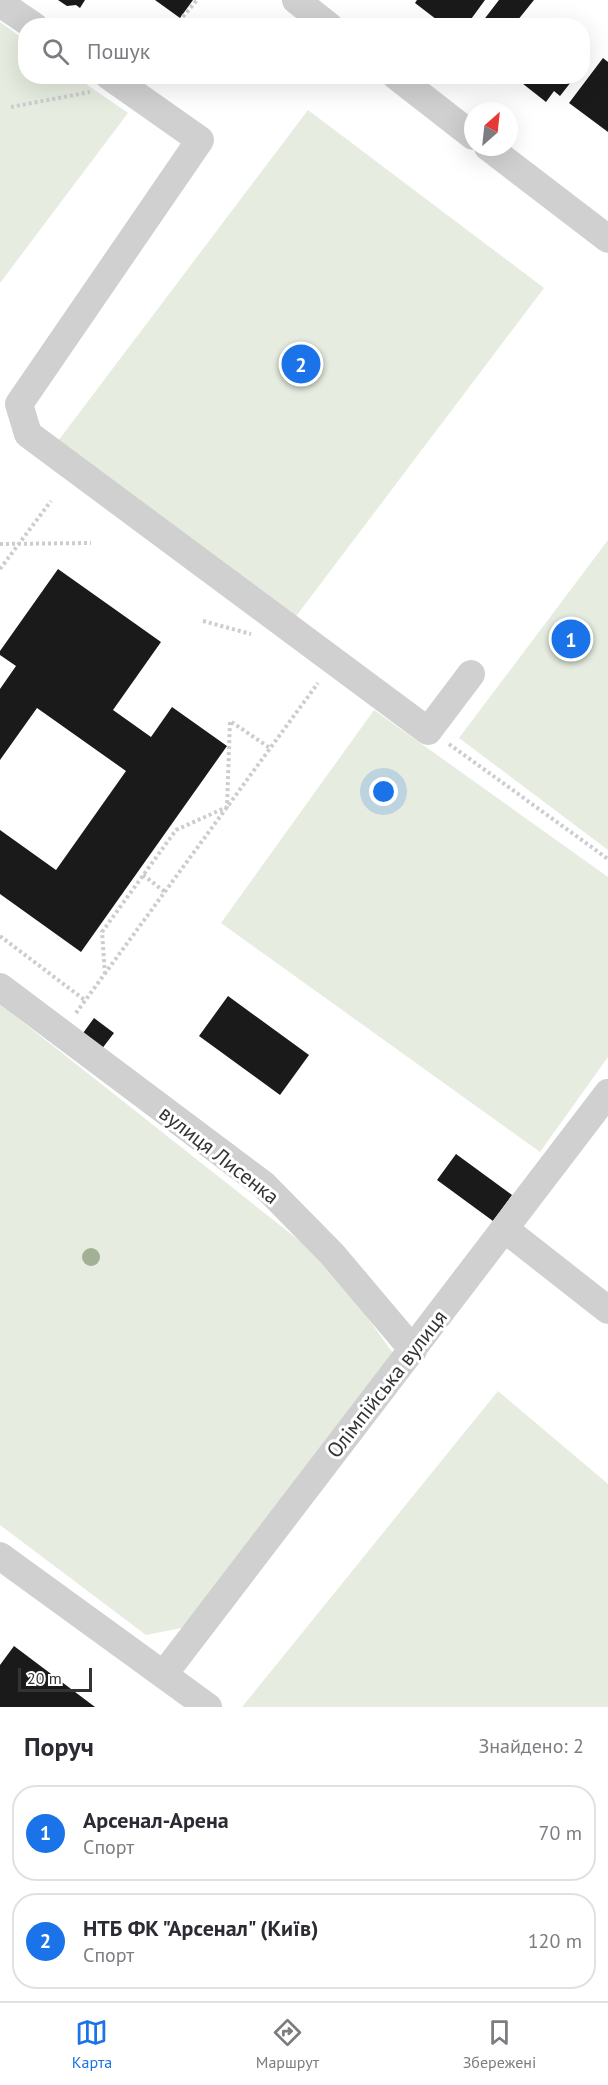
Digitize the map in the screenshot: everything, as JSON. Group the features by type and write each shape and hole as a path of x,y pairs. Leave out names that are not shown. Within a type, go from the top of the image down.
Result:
{"street":[{"path":"296,0 319,18"},
{"path":"0,3 22,18"},
{"path":"120,84 200,140 19,404 28,434 428,731 471,674"},
{"path":"406,84 464,129"},
{"path":"500,156 608,239"},
{"name":"вулиця Лисенка","path":"0,987 264,1185 332,1254 413,1350"},
{"name":"Олімпійська вулиця","path":"164,1674 506,1230 608,1093"},
{"path":"506,1230 608,1310"},
{"path":"0,1556 208,1707"}],"path":[{"path":"182,18 197,0"},
{"path":"11,106 103,84"},
{"path":"0,569 51,501"},
{"path":"0,544 91,543"},
{"path":"62,1033 335,660"},
{"path":"227,807 230,721 270,748"},
{"path":"428,731 608,858"},
{"path":"105,974 102,932 143,875 176,830 227,807"},
{"path":"143,875 165,892"},
{"path":"0,936 86,1000"}],"shaded area":[{"path":"0,22 18,35 18,84 86,84 128,113 0,283"},
{"path":"308,110 544,288 294,619 58,441"},
{"path":"608,540 608,850 459,738"},
{"path":"374,710 608,877 608,1057 540,1152 221,923"},
{"path":"0,1004 329,1264 395,1356 198,1615 181,1628 146,1635 0,1525"},
{"path":"498,1391 608,1484 608,1707 242,1707"}],"building":[{"path":"58,0 85,0 80,8 76,5 67,6"},
{"path":"155,0 193,0 180,18"},
{"path":"417,0 485,0 472,18 435,18 415,3"},
{"path":"499,0 534,0 519,18 485,18"},
{"path":"603,58 608,62 608,132 569,103 583,84 590,84 590,75"},
{"path":"523,84 569,84 560,96 554,91 546,102"},
{"path":"58,569 161,642 113,710 151,737 172,707 227,746 81,952 0,894 0,830 56,870 126,771 37,708 0,760 0,689 16,666 0,655 0,651"},
{"path":"228,996 309,1055 280,1095 199,1036"},
{"path":"94,1018 114,1033 98,1054 78,1040"},
{"path":"456,1154 512,1195 493,1221 437,1180"},
{"path":"14,1646 95,1707 0,1707 0,1665"}],"place":[{"name":"НТБ ФК \"Арсенал\" (Київ)","path":"301,364"},
{"name":"Арсенал-Арена","path":"571,639"}]}
